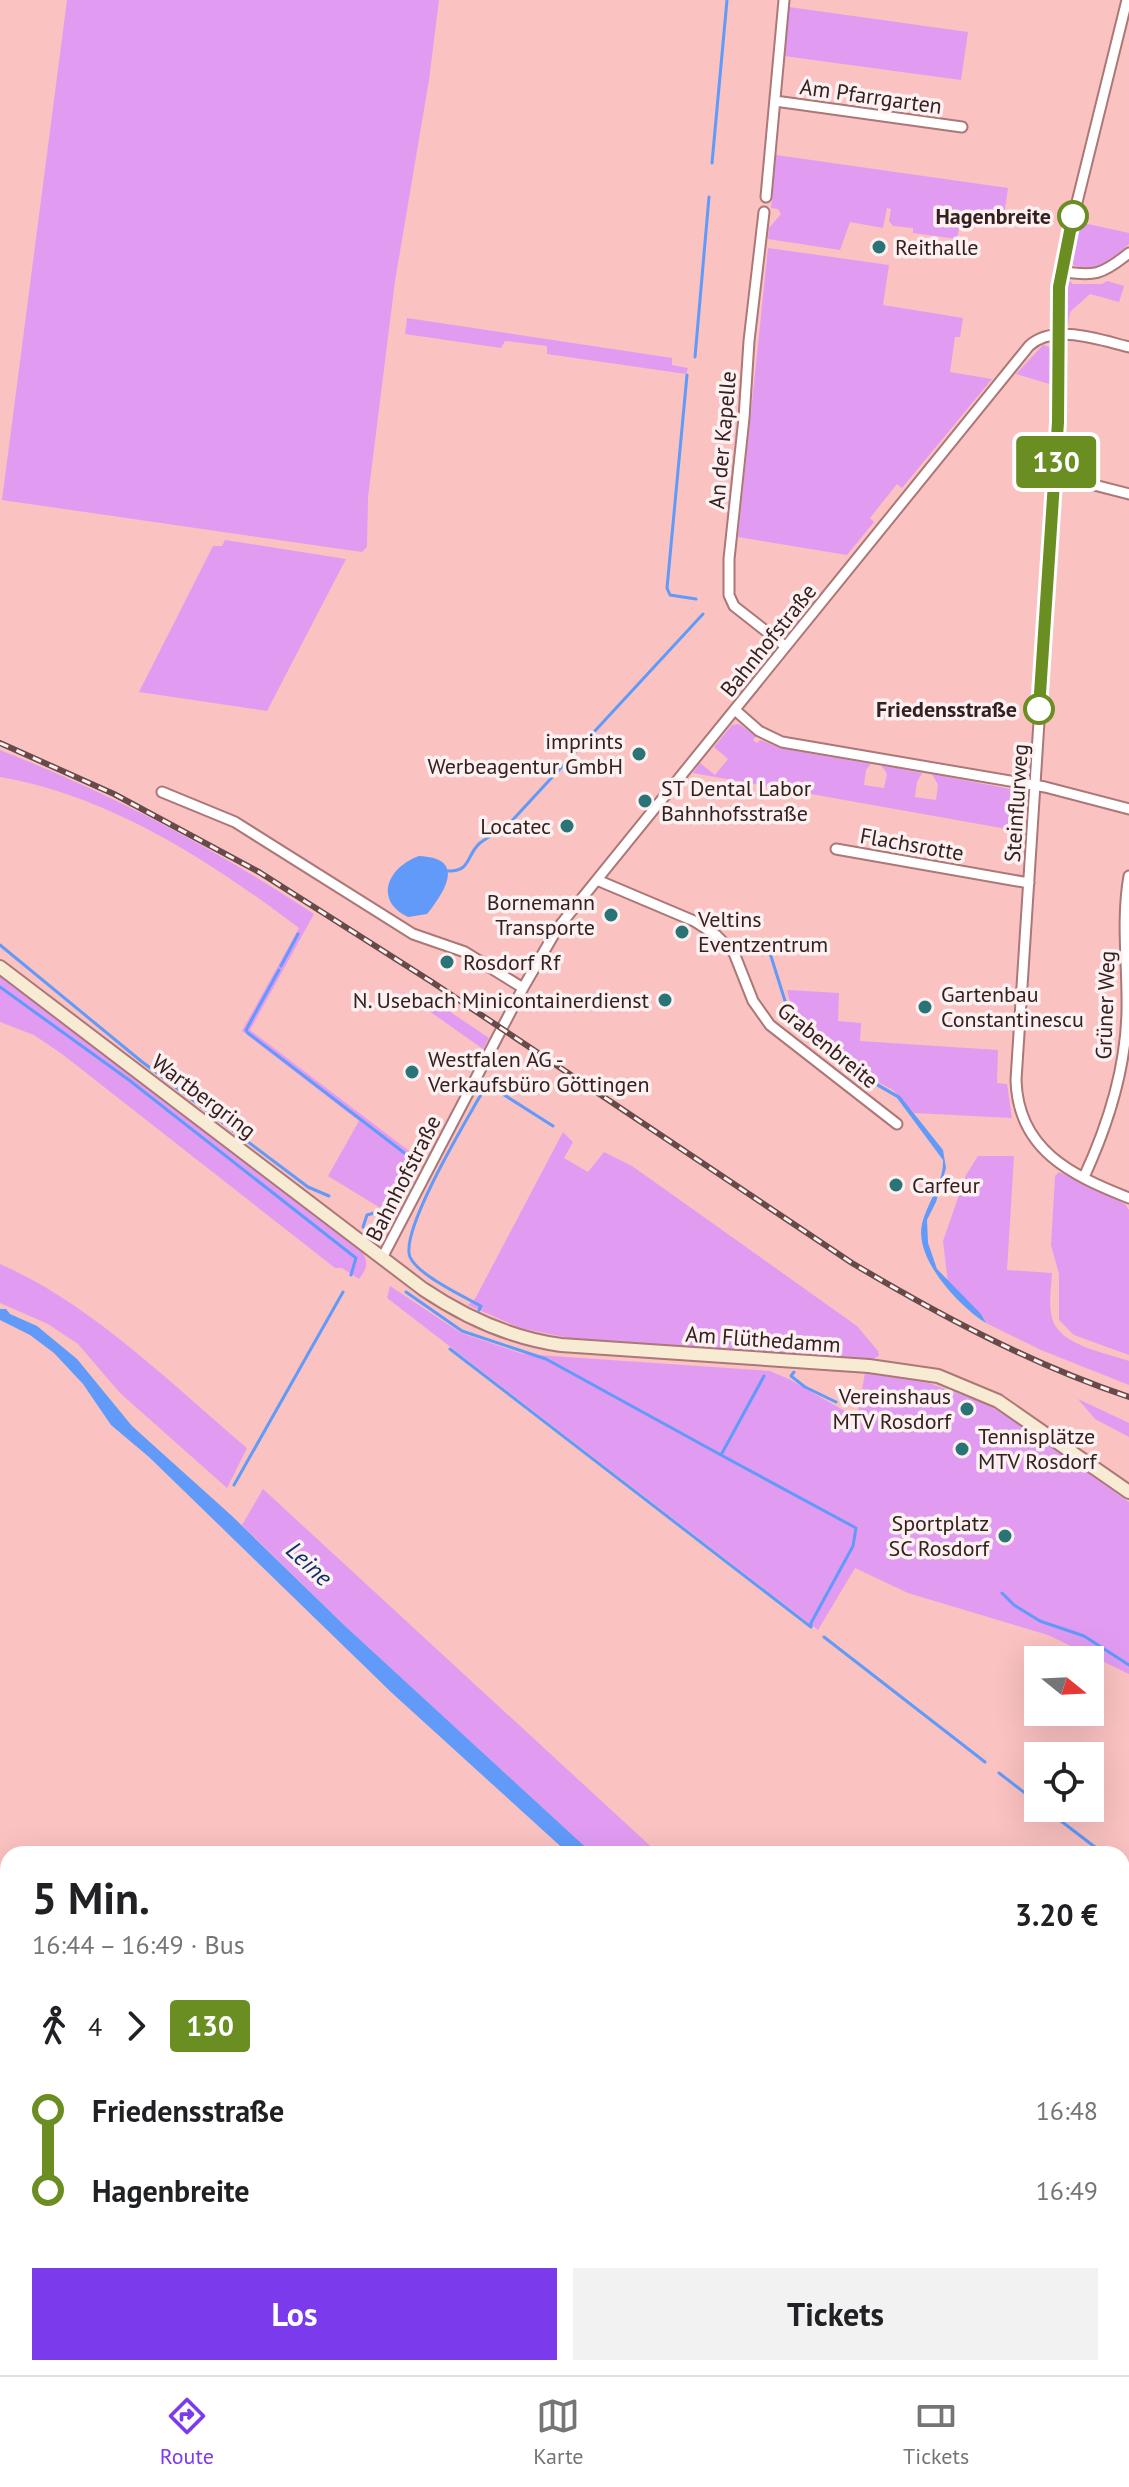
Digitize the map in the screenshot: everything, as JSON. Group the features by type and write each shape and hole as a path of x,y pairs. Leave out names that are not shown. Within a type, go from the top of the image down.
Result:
{"main road":[{"name":"Wartbergring","path":"0,967 382,1258"},
{"name":"Am Flüthedamm","path":"382,1258 459,1312 528,1339 608,1349 869,1366 938,1376 1005,1405 1129,1492"}],"street":[{"path":"766,197 784,0"},
{"path":"1127,0 1060,271 1088,276 1098,274 1129,253"},
{"name":"Am Pfarrgarten","path":"775,101 962,127"},
{"name":"An der Kapelle","path":"764,212 731,530 729,595 734,606 785,646"},
{"name":"Steinflurweg","path":"1060,271 1055,475 1016,1071 1018,1105 1024,1125 1038,1145 1057,1161 1129,1198"},
{"path":"1058,336 1073,333 1129,347"},
{"name":"Bahnhofstraße","path":"382,1258 548,942 1030,344 1036,339 1058,336"},
{"path":"1055,475 1129,494"},
{"path":"735,710 761,732 782,742 1034,786 1129,809"},
{"path":"162,792 235,822 413,934 465,952 523,988"},
{"name":"Flachsrotte","path":"836,849 1029,883"},
{"name":"Grüner Weg","path":"1084,1177 1108,1119 1123,1056 1127,1010 1125,917 1129,876"},
{"name":"Grabenbreite","path":"597,880 694,921 716,935 734,953 753,1001 770,1025 897,1124"}],"shaded area":[{"path":"67,0 439,0 429,80 395,281 368,497 367,547 362,552 2,500"},
{"path":"789,7 968,32 961,80 784,56"},
{"path":"776,155 1008,188 1003,223 961,217 957,239 913,233 913,228 893,226 889,221 891,209 887,208 883,228 850,222 840,250 768,239 769,228 781,214 778,209 771,208"},
{"path":"1079,222 1129,233 1129,244 1110,260 1097,266 1073,265 1070,258"},
{"path":"768,248 889,265 883,305 963,318 960,337 955,337 950,372 992,379 902,488 897,484 870,518 874,522 847,555 738,537"},
{"path":"1071,281 1072,284 1102,284 1107,281 1124,286 1119,302 1090,294 1070,312 1068,325 1062,302"},
{"path":"407,318 672,358 672,365 688,368 686,374 547,354 547,346 505,341 501,348 405,334"},
{"path":"1043,345 1049,347 1052,353 1053,385 1016,374"},
{"path":"225,540 346,559 267,711 139,692 213,546 222,546"},
{"path":"739,724 756,736 753,740 757,743 760,740 780,748 871,764 866,770 864,785 884,788 887,774 881,765 922,773 915,797 936,800 938,785 932,774 1021,791 1025,800 1023,832 693,773 700,763 715,775 728,759 714,747 732,725"},
{"path":"0,750 162,824 314,914 250,1030 421,1160 382,1209 328,1176 359,1121 242,1031 299,928 195,856 158,835 81,799 0,777"},
{"path":"0,971 362,1251 366,1266 359,1279 342,1268 335,1268 62,1054 34,1035 0,1022"},
{"path":"787,990 839,993 838,1021 861,1023 860,1041 998,1050 997,1083 1007,1084 1012,1118 914,1113 893,1090 834,1056 793,1015"},
{"path":"402,992 446,1009 489,1038 483,1049"},
{"path":"563,1132 573,1142 564,1158 588,1172 604,1152 632,1166 857,1326 879,1356 868,1361 574,1339 520,1328 468,1305 475,1299"},
{"path":"978,1156 1014,1156 1007,1270 1052,1273 1051,1310 1058,1330 1075,1343 1129,1361 1129,1385 1041,1350 986,1323 981,1314 948,1283 943,1241 966,1175"},
{"path":"1059,1172 1125,1204 1129,1210 1129,1355 1074,1335 1059,1320 1059,1274 1051,1245 1055,1176"},
{"path":"0,1264 34,1281 99,1323 247,1448 227,1488 120,1393 78,1344 48,1324 0,1303"},
{"path":"390,1286 461,1333 523,1354 770,1371 857,1418 865,1373 929,1383 984,1403 1006,1415 1129,1502 1129,1674 1104,1662 1104,1646 1071,1646 1048,1635 908,1593 855,1568 818,1630 387,1298"},
{"path":"1078,1399 1129,1423 1129,1437 1095,1419"},
{"path":"263,1489 650,1846 584,1846 344,1625 242,1525"}],"water":[{"path":"419,856 443,863 448,877 427,914 408,917 391,902 389,884 399,868"},
{"path":"785,1000 793,1015 840,1061 900,1096 943,1150 946,1168 927,1220 928,1243 937,1269 986,1323 964,1306 941,1281 921,1238 924,1216 941,1176 943,1160 897,1098 833,1061 790,1017"},
{"path":"0,1309 6,1309 10,1314 37,1326 77,1359 132,1426 584,1846 560,1846 392,1693 149,1457 111,1425 83,1384 54,1353 30,1335 0,1320"}],"waterway":[{"path":"712,163 727,0"},
{"path":"695,357 709,197"},
{"path":"687,375 667,588 670,595 696,599"},
{"path":"448,871 465,866 480,843 508,825 703,614"},
{"path":"281,966 298,934"},
{"path":"0,945 141,1061 308,1187 329,1196"},
{"path":"769,950 786,1004"},
{"path":"279,970 246,1030 248,1033 407,1158"},
{"path":"0,987 129,1080 356,1258 351,1275"},
{"path":"479,1310 481,1306 442,1285 422,1271 410,1257 409,1243 425,1198 487,1084 553,1126"},
{"path":"363,1227 367,1215 387,1206 406,1177"},
{"path":"234,1485 343,1292"},
{"path":"406,1292 462,1331 546,1359 721,1455"},
{"path":"450,1349 811,1627 853,1546 856,1528 721,1455 764,1376"},
{"path":"794,1372 791,1376 805,1387 836,1402"},
{"path":"1002,1593 1014,1605 1040,1621 1084,1636 1129,1665"},
{"path":"824,1637 985,1762"},
{"path":"999,1773 1024,1792"},
{"path":"1062,1822 1094,1846"}],"railway":[{"path":"0,743 114,794 259,872 432,982 885,1283 1022,1354 1129,1397"}],"bus line":[{"name":"130","path":"1039,709 1058,422 1059,287 1073,216"}],"place":[{"name":"Hagenbreite","path":"1073,216"},
{"name":"Reithalle","path":"879,247"},
{"name":"Friedensstraße","path":"1039,709"},
{"name":"imprints Werbeagentur GmbH","path":"639,754"},
{"name":"ST Dental Labor Bahnhofsstraße","path":"645,801"},
{"name":"Locatec","path":"567,826"},
{"name":"Bornemann Transporte","path":"611,915"},
{"name":"Veltins Eventzentrum","path":"682,932"},
{"name":"Rosdorf Rf","path":"447,962"},
{"name":"N. Usebach Minicontainerdienst","path":"665,1000"},
{"name":"Gartenbau Constantinescu","path":"925,1007"},
{"name":"Westfalen AG - Verkaufsbüro Göttingen","path":"412,1072"},
{"name":"Carfeur","path":"896,1185"},
{"name":"Vereinshaus MTV Rosdorf","path":"967,1409"},
{"name":"Tennisplätze MTV Rosdorf","path":"962,1449"},
{"name":"Sportplatz SC Rosdorf","path":"1005,1536"}],"water label":[{"name":"Leine","path":"309,1564"}]}
